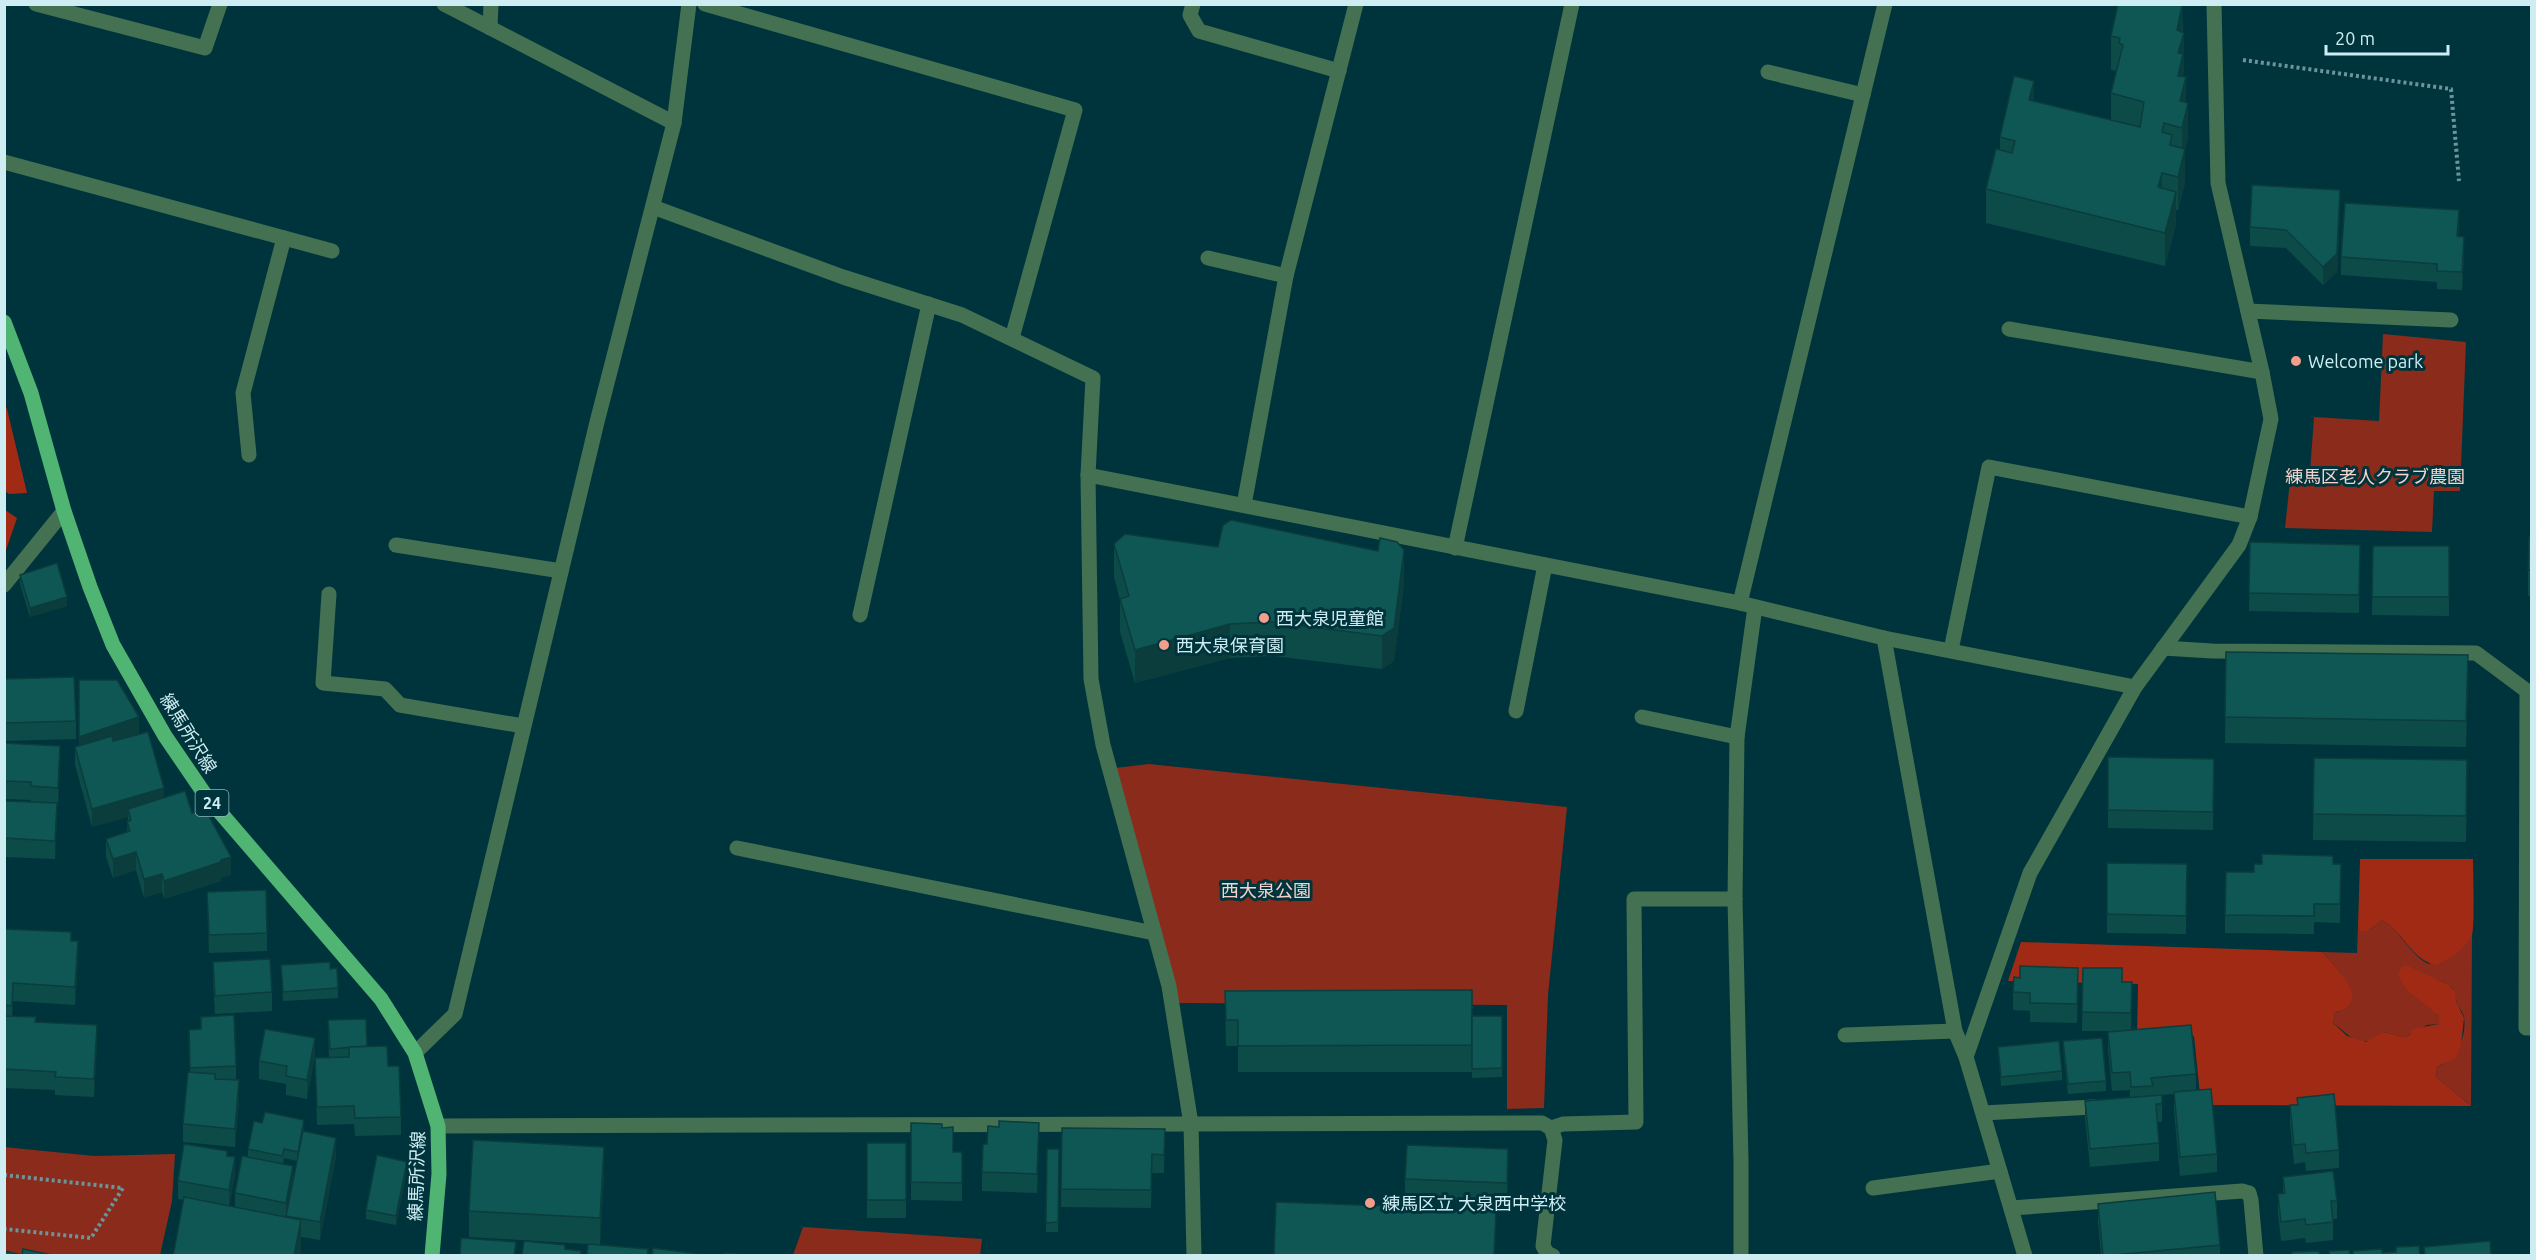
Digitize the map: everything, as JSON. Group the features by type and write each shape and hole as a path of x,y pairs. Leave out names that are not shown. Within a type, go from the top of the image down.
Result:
{"main road":[{"name":"練馬所沢線","path":"4,322 31,393 64,511 113,645 165,736 206,796 381,999 415,1053 438,1126 439,1174 432,1256"}],"street":[{"path":"36,4 205,48 220,4"},
{"path":"444,4 674,123"},
{"path":"490,28 491,4"},
{"path":"415,1053 455,1014 561,571 674,123 689,4"},
{"path":"705,4 1075,110 1012,338"},
{"path":"1193,4 1190,15 1199,31 1339,71"},
{"path":"1244,505 1286,276 1356,4"},
{"path":"1455,548 1572,4"},
{"path":"1740,1256 1741,1161 1735,899 1737,737 1748,605 1885,4"},
{"path":"1966,1057 2030,873 2135,687 2239,546 2250,517 2271,418 2218,183 2214,4"},
{"path":"1768,72 1863,95"},
{"path":"4,162 332,251"},
{"path":"653,207 843,277 962,315 1093,378 1088,475 1091,679 1103,745 1169,986 1191,1124 1194,1256"},
{"path":"249,455 243,393 284,238"},
{"path":"1208,258 1286,276"},
{"path":"860,615 929,304"},
{"path":"2248,311 2451,320"},
{"path":"2009,329 2262,372"},
{"path":"1951,650 1989,467 2250,517"},
{"path":"1088,475 1748,605 1884,638 2135,687"},
{"path":"4,585 64,511"},
{"path":"396,545 561,571"},
{"path":"1516,711 1545,565"},
{"path":"329,594 323,683 385,689 399,705 523,726"},
{"path":"1884,638 1955,1031 1966,1057 2025,1256"},
{"path":"2163,648 2212,651 2476,653 2530,691 2526,1028 2532,1028"},
{"path":"1642,717 1737,737"},
{"path":"737,848 1154,933"},
{"path":"1551,1128 1563,1124 1636,1122 1634,899 1735,899"},
{"path":"1845,1035 1955,1031"},
{"path":"1983,1113 2094,1107"},
{"path":"438,1126 1542,1123 1551,1128 1555,1140 1543,1246 1552,1256"},
{"path":"1873,1188 2000,1171"},
{"path":"2012,1208 2242,1191 2249,1193 2251,1200 2256,1256"}],"path":[{"path":"2215,57 2451,89 2460,181"},
{"path":"4,1175 123,1188 91,1238 4,1229"}],"green space":[{"name":"練馬区老人クラブ農園","path":"2383,334 2466,342 2460,491 2434,491 2432,532 2285,528 2291,471 2310,472 2314,417 2379,421"},
{"name":"西大泉公園","path":"1149,764 1567,807 1548,995 1544,1108 1507,1109 1507,1005 1178,1003 1115,768"},
{"path":"2382,920 2395,930 2416,955 2429,964 2454,954 2472,934 2471,1106 2436,1077 2437,1067 2455,1054 2464,1032 2463,1015 2453,990 2448,985 2425,975 2429,1006 2439,1016 2439,1024 2427,1025 2406,1037 2383,1032 2361,1042 2333,1023 2335,1013 2340,1011 2343,975 2322,952 2357,953 2358,927 2368,931"},
{"path":"4,1147 94,1156 175,1154 172,1201 160,1255 5,1255"},
{"path":"803,1227 982,1239 980,1255 793,1255"}],"shaded area":[{"path":"5,405 27,493 9,494 5,491"},
{"path":"5,510 17,518 5,553"},
{"path":"2360,859 2473,859 2473,930 2466,945 2452,957 2436,965 2420,958 2390,925 2382,920 2368,931 2361,931 2358,927"},
{"path":"2021,942 2322,952 2343,975 2353,994 2351,1002 2335,1013 2333,1023 2347,1036 2366,1042 2383,1032 2406,1037 2413,1029 2439,1024 2439,1016 2405,988 2398,974 2402,966 2408,966 2449,985 2455,992 2456,1001 2464,1018 2461,1045 2456,1058 2437,1067 2436,1077 2471,1106 2201,1105 2194,1036 2137,1040 2138,984 2008,981"}],"building":[{"path":"2118,4 2182,6 2177,30 2184,33 2178,53 2183,54 2178,76 2186,77 2180,101 2188,103 2182,128 2164,123 2162,132 2172,135 2170,145 2185,149 2178,177 2162,173 2158,187 2176,192 2165,233 1986,189 1996,149 2012,153 2015,141 2000,137 2014,76 2034,81 2029,100 2140,127 2144,102 2111,93 2123,45 2119,43 2120,38 2111,36"},
{"path":"2252,185 2340,190 2337,254 2323,267 2286,230 2250,227"},
{"path":"2345,203 2459,210 2457,236 2464,237 2462,272 2437,271 2437,264 2341,257"},
{"path":"1231,520 1378,551 1380,538 1397,542 1404,550 1394,628 1382,636 1273,622 1230,624 1135,650 1120,599 1129,596 1114,544 1125,534 1218,547 1223,525"},
{"path":"2529,537 2532,537 2532,570 2528,570"},
{"path":"2250,542 2360,545 2359,595 2249,593"},
{"path":"2373,546 2449,546 2449,597 2372,597"},
{"path":"57,563 67,597 30,608 20,575"},
{"path":"2226,652 2468,655 2466,721 2225,717"},
{"path":"74,677 76,721 4,723 4,679"},
{"path":"79,680 117,680 139,717 79,737"},
{"path":"148,732 164,788 92,809 75,747 112,736 113,741"},
{"path":"4,743 60,746 58,788 31,786 31,782 4,781"},
{"path":"2108,757 2214,759 2213,812 2108,810"},
{"path":"2314,758 2467,760 2466,816 2313,814"},
{"path":"185,791 192,813 205,809 231,857 164,881 162,874 144,879 136,852 113,859 106,839 130,831 127,822 131,820 128,809"},
{"path":"4,801 57,803 55,841 4,838"},
{"path":"2262,854 2333,856 2333,864 2341,864 2340,904 2314,904 2314,916 2225,915 2226,872 2254,872 2254,864 2262,864"},
{"path":"2107,863 2187,864 2186,916 2107,914"},
{"path":"266,890 267,933 209,935 207,892"},
{"path":"4,929 71,932 71,941 78,941 75,987 13,983 12,1006 4,1005"},
{"path":"270,959 272,992 215,996 213,962"},
{"path":"330,962 330,969 337,968 338,988 283,992 281,965"},
{"path":"2020,966 2078,968 2077,1004 2030,1003 2030,993 2013,992 2014,977 2020,978"},
{"path":"2083,968 2122,968 2122,982 2132,982 2131,1013 2082,1012"},
{"path":"1472,990 1472,1045 1238,1046 1238,1020 1226,1020 1225,991"},
{"path":"234,1015 236,1066 190,1068 189,1030 201,1029 201,1017"},
{"path":"4,1016 36,1017 35,1022 97,1025 94,1079 55,1077 56,1072 4,1069"},
{"path":"1472,1016 1502,1016 1502,1068 1472,1069"},
{"path":"366,1019 367,1046 330,1049 328,1020"},
{"path":"2191,1025 2196,1074 2151,1078 2153,1086 2131,1087 2130,1072 2112,1073 2108,1032"},
{"path":"265,1029 315,1038 307,1080 286,1076 287,1066 259,1061"},
{"path":"2102,1038 2106,1081 2068,1084 2063,1041"},
{"path":"2059,1041 2062,1071 2001,1077 1998,1047"},
{"path":"387,1046 388,1066 399,1066 401,1117 355,1118 354,1106 317,1107 315,1058 349,1057 349,1047"},
{"path":"188,1072 215,1074 215,1079 239,1080 235,1129 183,1124"},
{"path":"2211,1089 2217,1154 2180,1157 2174,1092"},
{"path":"2334,1094 2339,1150 2306,1153 2305,1144 2294,1145 2290,1105 2298,1105 2297,1098"},
{"path":"2162,1095 2162,1104 2156,1104 2159,1143 2090,1149 2085,1101"},
{"path":"265,1112 304,1120 298,1152 284,1149 282,1156 248,1149 254,1121 262,1123"},
{"path":"999,1121 1039,1123 1037,1174 982,1172 983,1144 987,1144 988,1126 999,1127"},
{"path":"911,1123 942,1124 942,1128 953,1127 953,1152 962,1152 962,1183 911,1182"},
{"path":"1062,1128 1165,1129 1164,1155 1152,1154 1151,1190 1061,1189"},
{"path":"303,1131 336,1138 320,1222 286,1216"},
{"path":"473,1140 604,1147 600,1218 469,1211"},
{"path":"867,1143 906,1143 906,1200 867,1200"},
{"path":"184,1144 227,1151 227,1156 235,1157 229,1190 178,1181"},
{"path":"1407,1145 1508,1149 1507,1183 1405,1179"},
{"path":"1047,1149 1059,1149 1058,1222 1046,1223"},
{"path":"377,1155 407,1162 396,1216 366,1210"},
{"path":"242,1156 293,1166 286,1203 235,1193"},
{"path":"2333,1171 2337,1201 2331,1201 2333,1222 2306,1225 2305,1219 2281,1222 2278,1194 2285,1193 2283,1177"},
{"path":"2215,1192 2220,1245 2103,1256 2098,1204"},
{"path":"184,1197 301,1220 294,1256 173,1256"},
{"path":"1276,1202 1496,1210 1494,1256 1274,1256"},
{"path":"461,1238 516,1242 514,1256 460,1256"},
{"path":"524,1241 565,1245 565,1249 581,1251 580,1256 522,1255"},
{"path":"2490,1241 2491,1256 2425,1256 2424,1247"},
{"path":"588,1244 648,1249 647,1256 592,1256 587,1254"},
{"path":"2419,1246 2420,1256 2353,1256 2353,1251 2382,1249 2382,1253 2396,1252 2396,1247"},
{"path":"653,1248 712,1256 652,1256"},
{"path":"23,1249 56,1256 4,1256 4,1251 22,1255"},
{"path":"2349,1250 2350,1256 2330,1256 2329,1251"},
{"path":"2319,1251 2320,1256 2292,1256 2292,1252"},
{"path":"725,1253 754,1256 725,1256"}],"place":[{"name":"Welcome park","path":"2296,361"},
{"name":"西大泉児童館","path":"1264,618"},
{"name":"西大泉保育園","path":"1164,645"},
{"name":"練馬区立 大泉西中学校","path":"1370,1203"}]}
